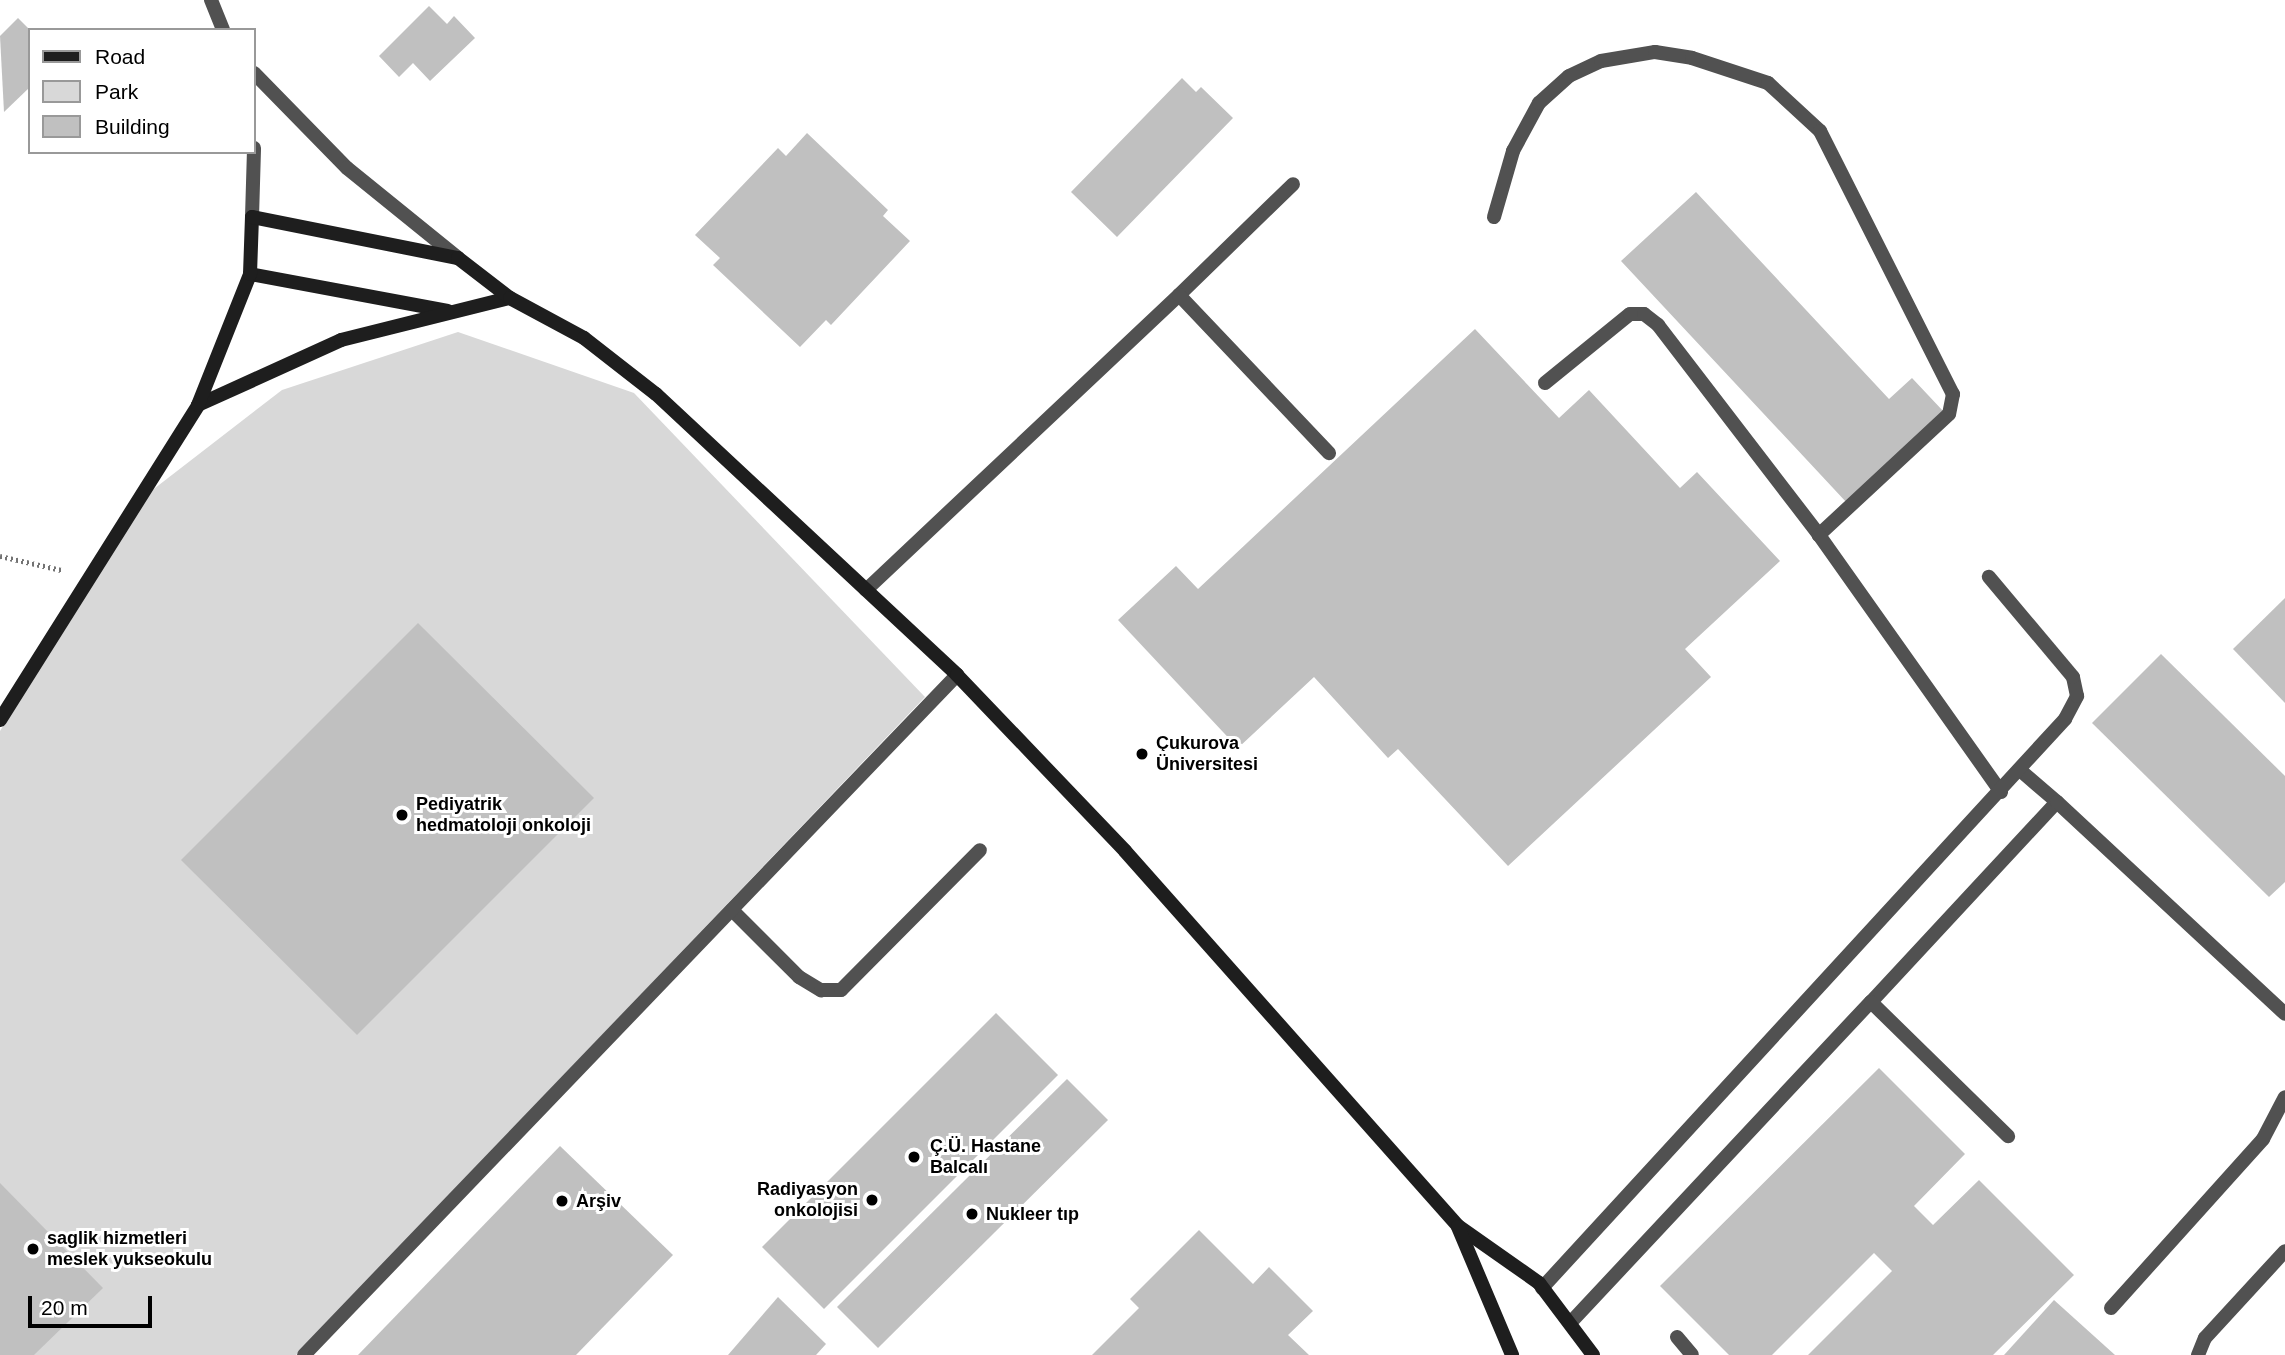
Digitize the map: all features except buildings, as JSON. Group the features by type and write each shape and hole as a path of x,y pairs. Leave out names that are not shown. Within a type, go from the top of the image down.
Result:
{"street":[{"path":"211,0 222,28"},
{"path":"1494,217 1513,151 1539,103 1569,76 1601,61 1654,52 1705,62 1768,83 1820,131 1953,394 1949,414 1819,535"},
{"path":"256,75 347,168 458,258 510,298 584,338 656,394 957,675 1125,851 1458,1226 1542,1288 1572,1321 1593,1355"},
{"path":"0,720 198,405 250,274 254,154"},
{"path":"866,590 1293,184"},
{"path":"252,216 458,258"},
{"path":"250,274 454,312"},
{"path":"1179,295 1329,453"},
{"path":"198,405 341,340 510,298"},
{"path":"1545,383 1607,327 1644,314 1819,535 2001,792"},
{"path":"1542,1288 2021,771 2077,696 2073,677 1989,577"},
{"path":"304,1355 957,675"},
{"path":"2021,771 2285,1014"},
{"path":"1572,1321 2057,802"},
{"path":"732,910 799,977 821,990 841,990 980,850"},
{"path":"1871,1002 2008,1136"},
{"path":"2111,1308 2263,1139 2285,1097"},
{"path":"1458,1226 1511,1355"},
{"path":"2198,1355 2205,1338 2285,1251"},
{"path":"1677,1337 1692,1355"}],"path":[{"path":"0,556 89,576"}],"green space":[{"path":"458,332 634,393 925,697 296,1355 0,1355 0,731 146,495 282,390"}],"place":[{"name":"Çukurova Üniversitesi","path":"1142,754"},
{"name":"Pediyatrik hedmatoloji onkoloji","path":"402,815"},
{"name":"Ç.Ü. Hastane Balcalı","path":"914,1157"},
{"name":"Radiyasyon onkolojisi","path":"872,1200"},
{"name":"Arşiv","path":"562,1201"},
{"name":"Nukleer tıp","path":"972,1214"},
{"name":"saglik hizmetleri meslek yukseokulu","path":"33,1249"}]}
